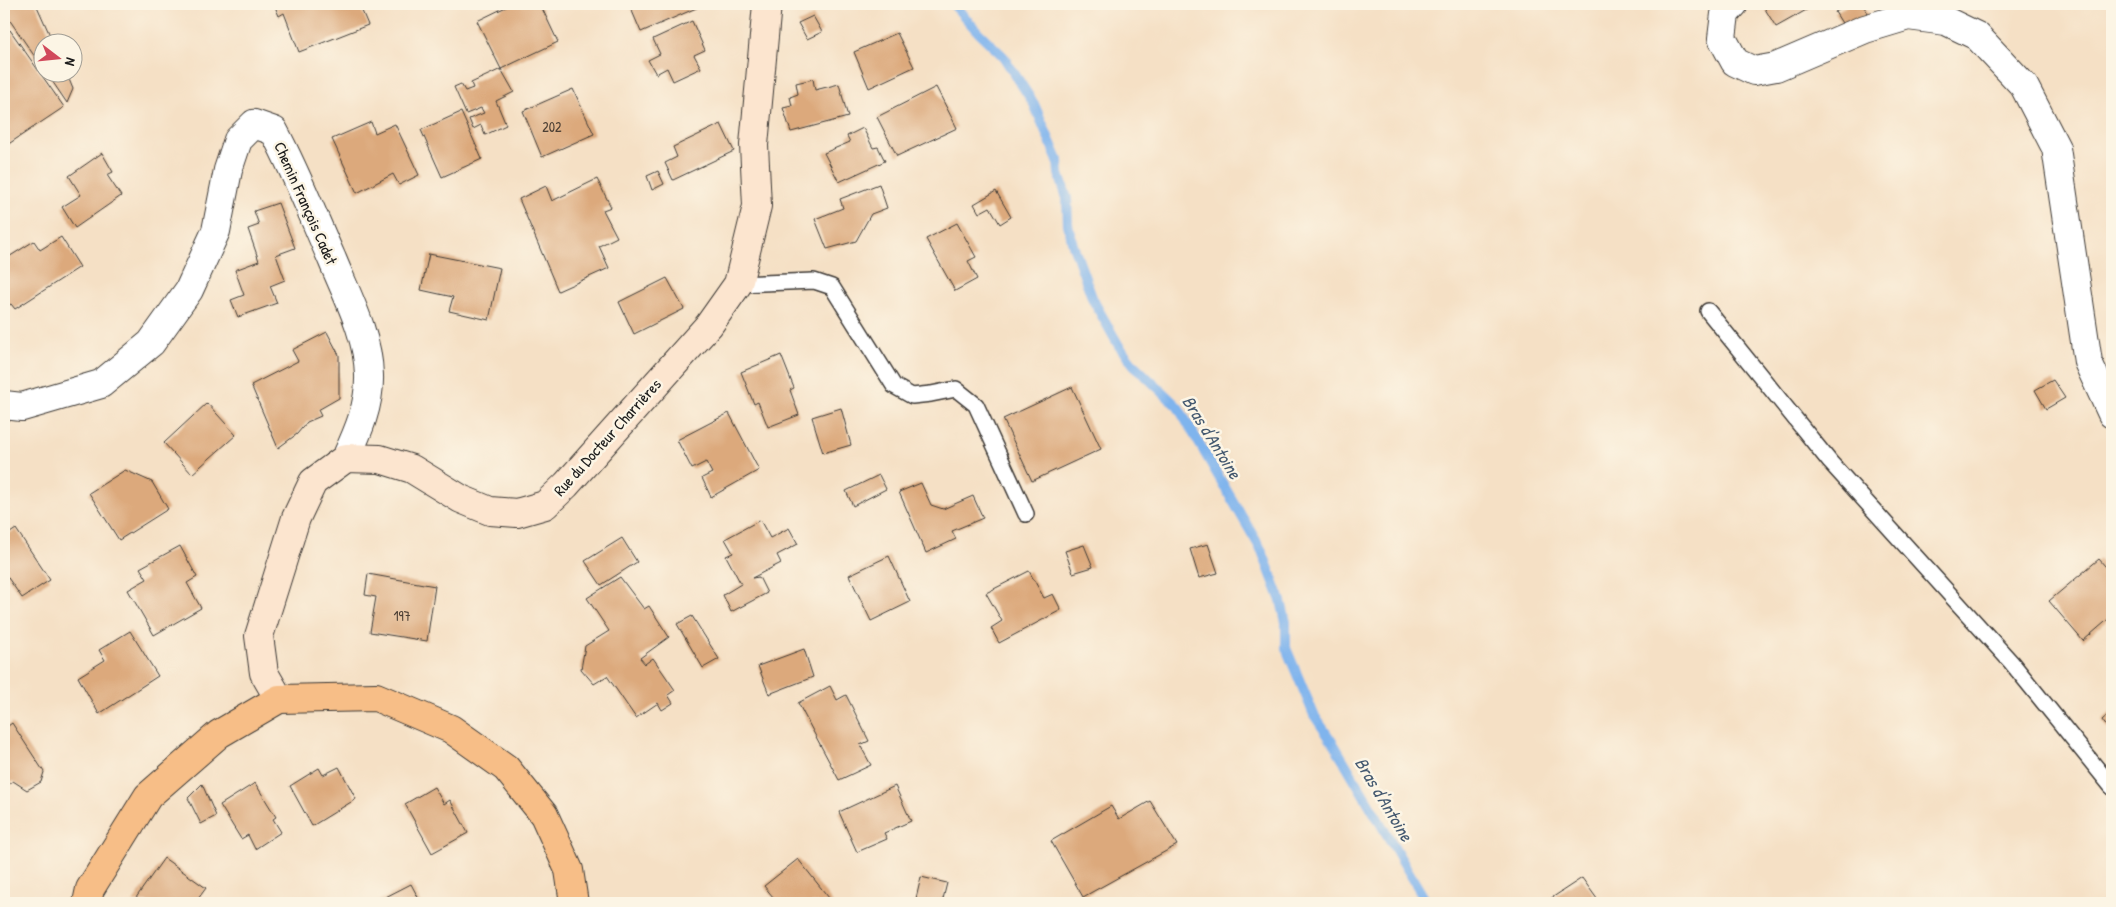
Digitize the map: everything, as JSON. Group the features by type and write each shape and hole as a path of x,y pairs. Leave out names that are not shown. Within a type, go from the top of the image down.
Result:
{"main road":[{"path":"87,903 90,889 148,796 219,734 279,698 376,698 451,729 506,768 544,815 569,870 574,903"}],"street":[{"name":"Rue du Docteur Charrières","path":"346,458 380,459 412,469 461,499 490,511 517,513 545,505 566,485 709,325 738,284 758,206 754,145 767,4"},
{"path":"1734,4 1725,14 1722,38 1735,62 1754,71 1776,67 1865,29 1908,16 1946,21 1977,36 2024,86 2056,148 2088,362 2112,414"},
{"name":"Chemin François Cadet","path":"4,405 22,407 101,384 151,343 189,290 216,231 228,170 238,140 254,124 274,131 289,159 356,318 368,352 369,376 367,399 360,428 346,458"},
{"path":"279,698 264,674 259,636 296,518 313,482 346,458"}],"lane":[{"path":"738,284 814,281 832,287 894,386 912,396 956,389 976,405 1026,514"},
{"path":"1708,311 1830,462 2011,662 2112,787"}],"building":[{"path":"4,4 36,4 49,32 32,32 32,53 4,12"},
{"path":"274,4 359,4 368,25 299,52 284,13 279,16"},
{"path":"512,4 540,4 558,42 501,69 477,21"},
{"path":"629,4 700,4 701,6 641,32"},
{"path":"1762,4 1817,4 1776,27"},
{"path":"1850,4 1862,4 1870,16 1845,28 1835,12"},
{"path":"813,16 822,32 807,39 798,23"},
{"path":"692,21 705,50 694,55 701,68 673,81 667,68 656,74 648,60 660,54 653,39"},
{"path":"10,30 32,61 32,82 46,82 64,107 4,147 4,35"},
{"path":"897,33 914,67 869,88 854,52"},
{"path":"501,69 514,92 496,101 506,125 485,135 481,125 473,129 469,119 484,113 481,108 466,114 454,87 461,84 465,91 473,88 471,83"},
{"path":"813,79 815,90 839,84 848,117 791,132 783,108 792,106 790,97 798,94 796,83"},
{"path":"53,82 70,82 73,89 67,103"},
{"path":"936,87 957,128 897,156 877,117"},
{"path":"573,89 594,134 542,157 523,111"},
{"path":"461,112 482,159 442,177 421,130"},
{"path":"371,122 375,133 395,124 419,175 399,185 393,174 357,193 332,139"},
{"path":"721,124 734,151 673,180 665,163 677,157 673,147"},
{"path":"863,128 873,148 878,147 885,161 839,182 824,153 850,142 847,136"},
{"path":"102,153 113,172 107,175 121,196 75,228 62,207 81,195 69,176"},
{"path":"658,171 664,184 652,190 647,176"},
{"path":"597,179 611,207 603,210 617,237 599,246 609,268 558,291 519,199 546,186 552,201"},
{"path":"879,184 887,208 871,214 856,241 827,249 815,219 843,208 840,199"},
{"path":"996,191 1011,217 1000,224 990,207 979,213 974,204"},
{"path":"278,203 295,248 276,255 285,280 270,286 277,303 238,317 231,300 244,295 235,270 259,261 248,229 259,225 254,211"},
{"path":"957,223 976,257 968,261 977,279 955,291 926,239"},
{"path":"61,237 80,267 15,309 11,304 4,308 4,260 34,241 40,250"},
{"path":"429,254 500,268 489,320 449,311 453,297 421,290"},
{"path":"667,278 684,309 634,334 619,302"},
{"path":"327,332 339,355 339,398 318,410 321,416 307,422 297,434 278,448 251,385 298,361 292,350"},
{"path":"781,355 794,388 790,390 799,415 768,427 758,402 754,404 741,372"},
{"path":"2053,380 2065,398 2046,409 2035,390"},
{"path":"1072,387 1101,449 1032,481 1003,419"},
{"path":"207,403 236,435 192,474 164,443"},
{"path":"841,408 851,445 823,453 812,417"},
{"path":"729,413 759,470 711,497 702,478 712,473 706,462 692,469 677,440"},
{"path":"125,470 152,482 168,509 119,540 89,493"},
{"path":"879,475 886,489 853,506 846,491"},
{"path":"921,483 931,505 943,509 973,496 983,518 952,531 956,539 926,553 899,492"},
{"path":"760,520 770,538 789,528 798,544 777,555 781,563 752,578 759,577 767,593 731,612 723,595 741,584 726,556 733,553 725,539"},
{"path":"16,529 50,580 22,598 6,575 4,576 4,537"},
{"path":"622,538 637,562 601,585 585,561"},
{"path":"1208,544 1218,573 1199,578 1190,549"},
{"path":"1084,545 1093,567 1073,573 1065,551"},
{"path":"180,546 197,577 187,583 201,608 154,635 128,590 147,579 140,568"},
{"path":"889,556 910,602 871,621 849,575"},
{"path":"2099,559 2112,574 2112,616 2083,641 2049,601"},
{"path":"1029,571 1044,598 1053,594 1061,610 999,643 991,628 1002,621 986,593"},
{"path":"368,574 435,586 427,641 370,632 376,597 365,595"},
{"path":"620,577 644,609 649,606 669,637 640,658 645,664 653,658 675,690 668,695 673,703 662,710 658,703 636,718 607,676 594,684 581,669 585,646 609,631 587,598"},
{"path":"692,616 719,659 703,668 677,624"},
{"path":"130,631 158,676 99,714 78,677 105,660 99,650"},
{"path":"804,649 813,677 769,694 758,666"},
{"path":"830,686 837,700 846,695 869,741 860,745 871,765 839,780 798,703"},
{"path":"2112,711 2112,734 2102,720"},
{"path":"12,723 44,772 41,782 27,790 13,781 4,788 4,729"},
{"path":"339,767 356,799 312,826 290,786 319,768 323,775"},
{"path":"255,783 276,817 273,819 281,832 255,849 248,835 241,839 220,805"},
{"path":"202,784 216,816 201,824 188,798"},
{"path":"895,786 911,821 884,833 887,839 857,852 839,812"},
{"path":"434,787 444,804 450,800 468,833 432,853 405,804"},
{"path":"1150,801 1177,845 1083,897 1051,841 1111,806 1119,819"},
{"path":"164,858 206,888 195,903 133,902"},
{"path":"798,859 833,903 778,903 764,886"},
{"path":"921,877 947,883 942,903 915,903"},
{"path":"1582,878 1600,903 1544,903"},
{"path":"411,884 421,903 374,903"}],"waterway":[{"name":"Bras d'Antoine","path":"953,4 1003,56 1034,104 1058,160 1059,174 1067,198 1068,224 1073,245 1093,300 1119,346 1134,365 1178,407 1262,551 1281,601 1286,622 1286,648 1314,715 1335,746 1427,903"}]}
